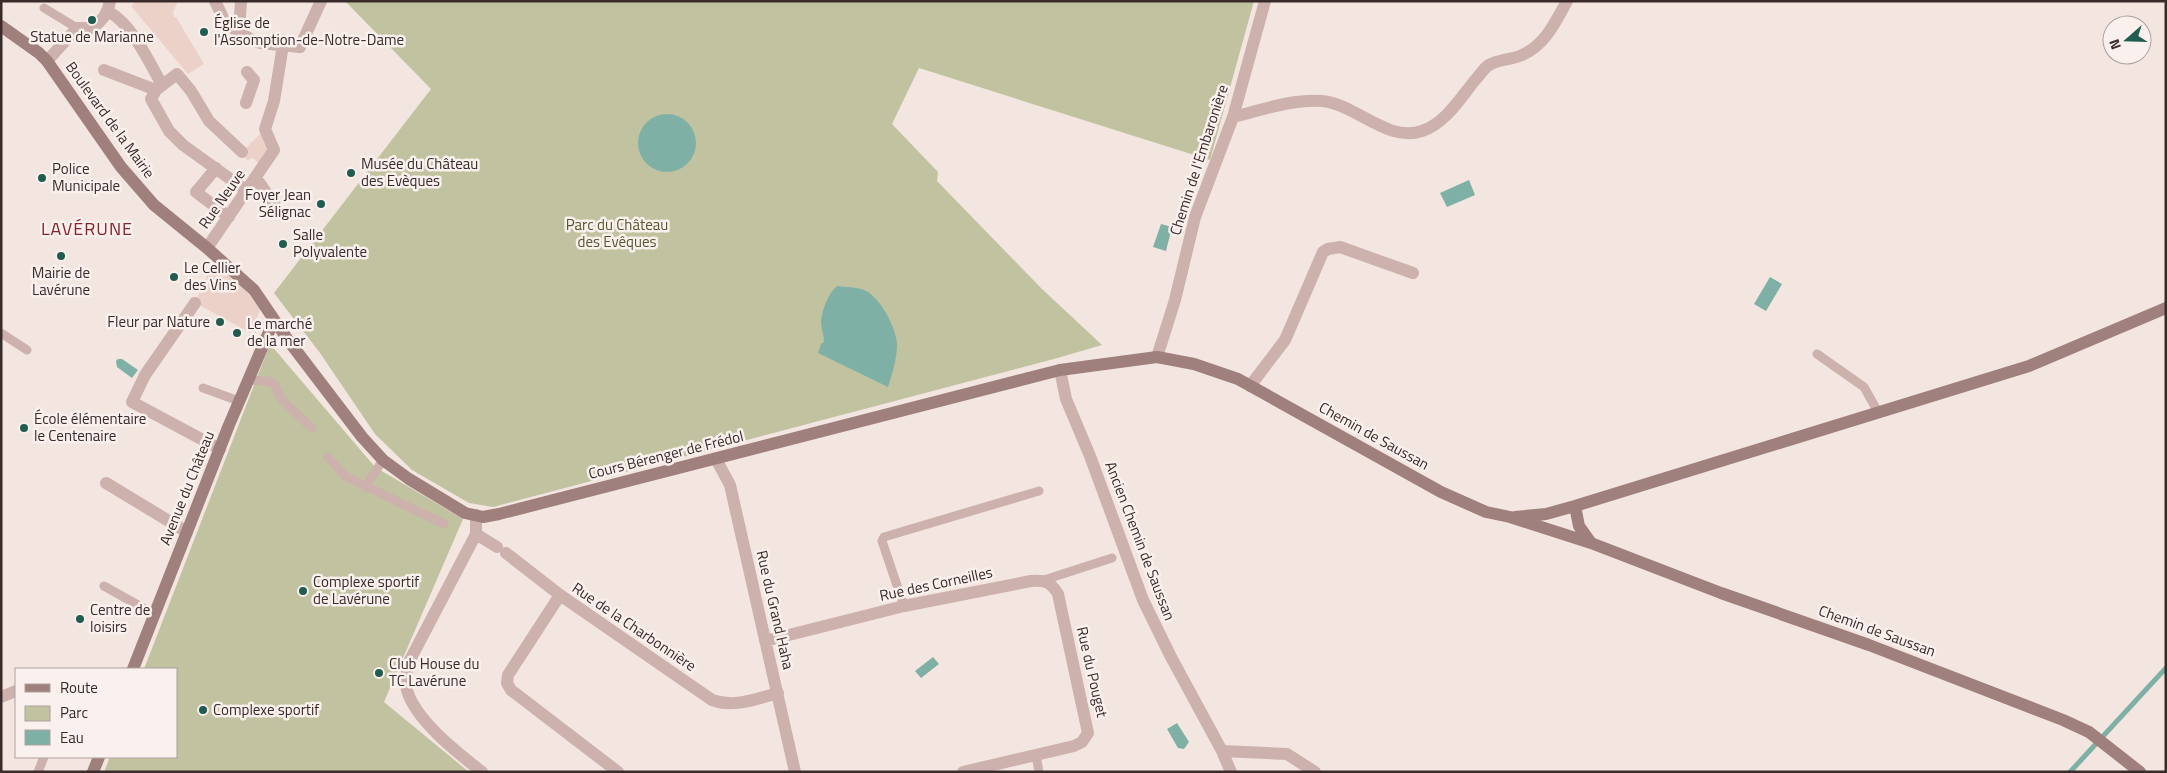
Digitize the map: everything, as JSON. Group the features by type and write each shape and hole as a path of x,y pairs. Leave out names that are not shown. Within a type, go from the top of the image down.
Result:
{"street":[{"path":"215,1 226,24 260,43 300,47 320,1"},
{"path":"238,31 241,1"},
{"name":"Chemin de l'Embaronière","path":"1157,358 1175,300 1195,217 1232,117 1265,1"},
{"path":"1232,117 1288,102 1323,101 1350,109 1384,127 1401,132 1421,132 1436,124 1448,113 1488,65 1522,55 1543,42 1567,1"},
{"path":"47,61 77,28 92,28 110,7 144,52 159,87"},
{"name":"Boulevard de la Mairie","path":"1,26 39,53 47,61 120,167 154,205 207,248 254,290 274,320"},
{"name":"Rue Neuve","path":"207,248 274,150 265,129 274,101 283,45"},
{"path":"104,70 159,87"},
{"path":"246,103 254,80 247,72"},
{"path":"242,152 209,121 192,91 177,74 159,87 151,99 169,131 247,192"},
{"path":"216,168 196,192 229,217"},
{"path":"259,173 278,210"},
{"path":"1250,386 1285,340 1319,257 1328,249 1340,247 1413,273"},
{"path":"194,302 145,375 132,402 220,449"},
{"path":"1510,517 1546,514 1575,506 2029,366 2166,308"},
{"name":"Avenue du Château","path":"133,668 239,401 274,320"},
{"name":"Cours Bérenger de Frédol","path":"274,320 362,437 383,460 409,479 465,512 483,517 1060,370 1144,360"},
{"name":"Chemin de Saussan","path":"1144,360 1157,358 1194,364 1238,379 1441,492 1486,512 1510,517 1591,543 1721,593 1962,680 2089,732 2140,772"},
{"name":"Ancien Chemin de Saussan","path":"1060,370 1066,399 1090,456 1143,600 1171,658 1222,751 1231,772"},
{"name":"Rue du Grand Haha","path":"716,458 730,485 795,772"},
{"path":"106,483 187,532"},
{"path":"1575,506 1579,526 1591,543"},
{"path":"476,515 476,534 410,660 406,675 407,689 412,702 441,739 482,772"},
{"path":"476,534 502,550 560,595"},
{"name":"Rue des Corneilles","path":"765,641 904,606 1031,580 1044,580"},
{"name":"Rue du Pouget","path":"963,772 1074,746 1082,742 1088,733 1058,594 1053,586 1044,580"},
{"name":"Rue de la Charbonnière","path":"618,772 511,690 507,683 508,675 560,595 712,700 733,704 778,693"},
{"path":"1,696 15,691"},
{"path":"1222,751 1288,754 1315,772"},
{"path":"93,772 99,758"}],"lane":[{"path":"44,8 77,28"},
{"path":"1,334 27,350"},
{"path":"1816,354 1864,387 1878,412"},
{"path":"248,380 268,381 274,385 281,399 312,428"},
{"path":"203,388 239,401"},
{"path":"328,457 345,476 364,487 444,524"},
{"path":"364,487 383,460"},
{"path":"904,606 882,541 884,537 1039,491"},
{"name":"Rue des Corneilles","path":"1044,580 1112,558"},
{"path":"104,586 154,614"},
{"path":"1036,755 1039,772"},
{"path":"38,772 44,758"}],"green space":[{"name":"Parc du Château des Evêques","path":"345,1 1254,1 1210,160 919,68 892,124 938,172 937,181 1041,288 1102,345 493,507 469,503 412,470 375,434 320,353 274,293 431,89"},
{"name":"Complexe sportif de Lavérune","path":"270,344 375,467 463,519 384,702 469,772 104,772 110,758 178,758 178,668 144,668"}],"shaded area":[{"path":"136,1 178,1 173,12 174,17 176,17 204,64 188,74 131,6"},
{"path":"265,129 274,150 263,168 253,158 247,160 242,152"},
{"path":"213,262 248,293 260,310 251,333 195,303"}],"water":[{"path":"667,114 678,116 691,127 696,143 694,154 683,167 667,172 656,170 643,159 638,143 640,132 651,119"},
{"path":"1469,180 1475,195 1447,207 1440,193"},
{"path":"1161,224 1172,227 1166,251 1153,247"},
{"path":"1770,277 1782,284 1766,311 1754,304"},
{"path":"837,286 858,288 870,293 891,322 896,338 897,350 888,387 818,353 821,344 824,342 821,322 823,312 828,297"},
{"path":"122,359 138,370 132,378 117,367 116,361"},
{"path":"933,657 939,664 921,678 915,671"},
{"path":"1177,723 1189,742 1184,749 1178,748 1167,729"}],"waterway":[{"path":"2070,772 2166,668"}],"place":[{"name":"Statue de Marianne","path":"92,20"},
{"name":"Église de l'Assomption-de-Notre-Dame","path":"204,32"},
{"name":"Musée du Château des Evèques","path":"351,173"},
{"name":"Police Municipale","path":"42,178"},
{"name":"Foyer Jean Sélignac","path":"321,204"},
{"name":"Salle Polyvalente","path":"283,244"},
{"name":"Mairie de Lavérune","path":"61,256"},
{"name":"Le Cellier des Vins","path":"174,277"},
{"name":"Fleur par Nature","path":"220,322"},
{"name":"Le marché de la mer","path":"237,333"},
{"name":"École élémentaire le Centenaire","path":"24,428"},
{"name":"Complexe sportif de Lavérune","path":"303,591"},
{"name":"Centre de loisirs","path":"80,619"},
{"name":"Club House du TC Lavérune","path":"379,673"},
{"name":"Complexe sportif","path":"203,710"}],"district":[{"name":"LAVÉRUNE","path":"87,229"}]}
